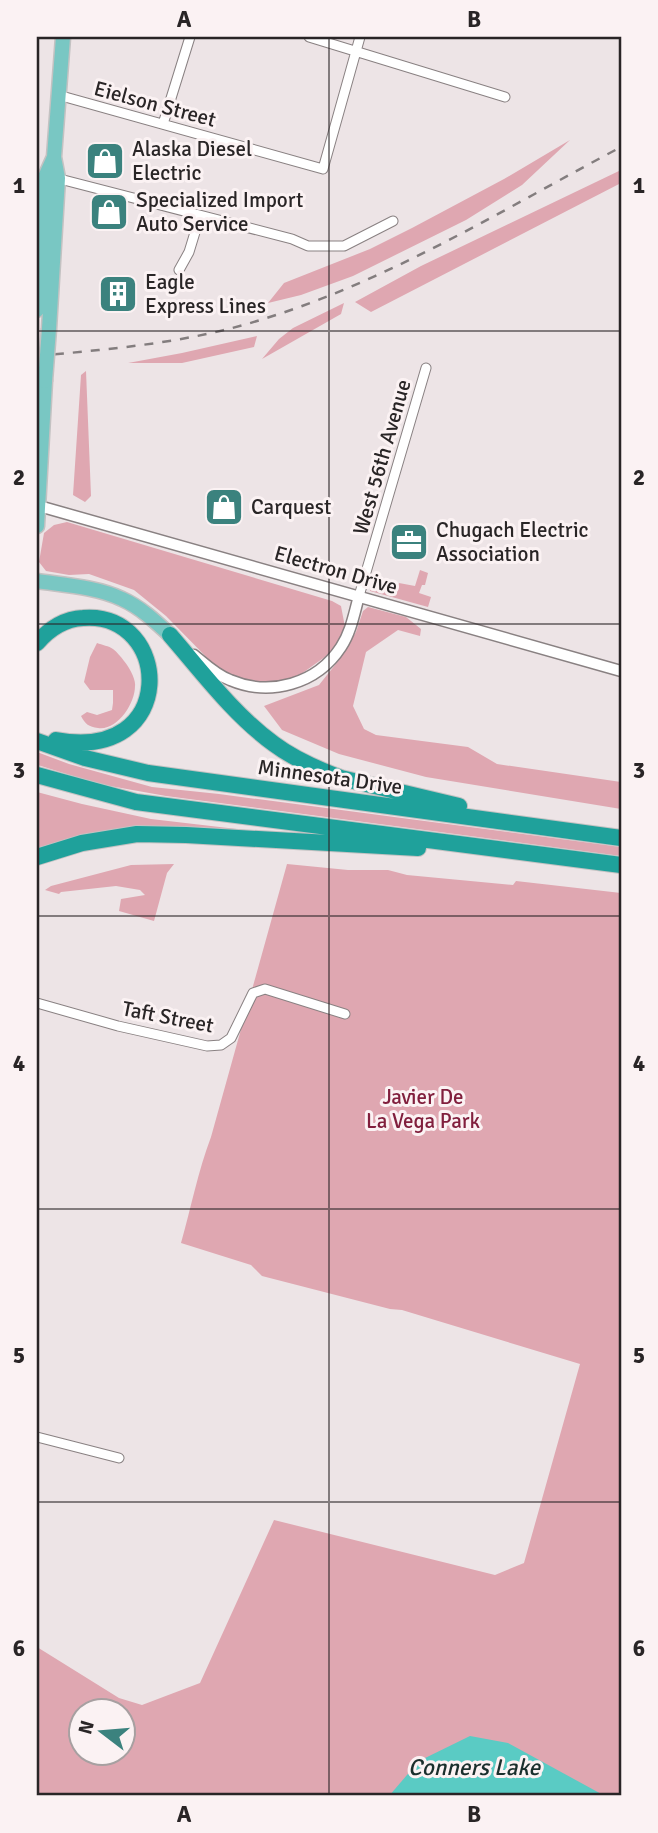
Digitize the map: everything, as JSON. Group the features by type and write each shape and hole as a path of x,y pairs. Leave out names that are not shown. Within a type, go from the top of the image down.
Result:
{"highway":[{"path":"37,643 44,634 66,621 89,617 112,622 124,629 141,647 149,668 150,681 146,703 141,713 128,728 109,739 84,743 37,739"},
{"path":"170,635 254,728 273,744 304,763 358,783 574,832"},
{"name":"Minnesota Drive","path":"37,739 95,761 148,773 621,838"},
{"path":"37,775 124,799"},
{"path":"37,786 75,796 124,799 621,865"},
{"path":"39,857 111,837 163,834 574,859"}],"main road":[{"path":"37,310 54,157 63,37"},
{"path":"37,526 49,329 52,177"},
{"path":"37,581 114,596 133,605 170,635"}],"street":[{"path":"163,124 190,37"},
{"path":"309,37 505,97"},
{"path":"356,50 360,37"},
{"name":"Eielson Street","path":"58,95 323,169 356,50"},
{"path":"52,177 292,239 308,246 344,246 393,221"},
{"path":"179,270 189,252 200,216"},
{"name":"West 56th Avenue","path":"359,596 426,368"},
{"name":"Electron Drive","path":"38,505 621,671"},
{"path":"170,635 212,670 229,680 254,687 291,685 315,674 334,657 349,631 359,596"},
{"name":"Taft Street","path":"37,1003 118,1026 207,1046 221,1045 231,1038 253,993 265,989 345,1014"},
{"path":"37,1437 119,1458"}],"green space":[{"path":"570,140 522,185 466,220 353,276 301,295 268,303 284,283 370,249 412,228"},
{"path":"621,170 621,183 371,312 355,302 421,266"},
{"path":"344,303 341,314 262,359 279,339 293,328"},
{"path":"257,336 254,347 182,363 128,363 182,353"},
{"path":"86,371 91,496 85,502 73,495 81,375"},
{"path":"67,522 332,601 341,606 345,627 329,654 297,677 280,683 224,675 166,616 134,590 89,574 69,575 46,571 39,562 44,533 54,525"},
{"path":"420,570 428,573 425,585 422,585 419,593 431,597 428,607 370,591 375,576 398,585 415,586"},
{"path":"368,607 406,617 421,629 420,636 398,630 366,652 353,706 364,729 376,735 468,747 497,764 621,782 621,809 426,777 339,754 282,730 264,706 319,685 339,660 356,632 363,611"},
{"path":"97,643 117,653 130,670 135,683 132,701 124,715 105,728 90,726 81,716 87,712 97,715 112,710 113,690 90,690 84,682 90,657"},
{"path":"37,752 69,764 152,787 621,847 621,856 166,796 99,784 37,765"},
{"path":"37,792 151,819 324,839 201,831 37,853"},
{"path":"174,864 167,873 154,921 119,911 121,899 145,895 140,890 116,886 59,894 45,890 51,886 131,865"},
{"name":"Javier De La Vega Park","path":"287,864 348,870 388,870 407,875 513,885 516,881 621,893 621,1796 37,1796 37,1647 116,1696 66,1696 66,1766 136,1766 136,1703 142,1705 200,1683 274,1520 495,1575 524,1563 580,1364 402,1310 262,1276 251,1265 181,1243"}],"water":[{"name":"Conners Lake","path":"470,1736 508,1743 605,1796 389,1796 419,1761"}],"railway":[{"path":"37,356 203,335 305,305 443,243 621,147"}],"place":[{"name":"Alaska Diesel Electric","path":"105,161"},
{"name":"Specialized Import Auto Service","path":"109,212"},
{"name":"Eagle Express Lines","path":"118,294"},
{"name":"Carquest","path":"224,507"},
{"name":"Chugach Electric Association","path":"409,542"}]}
